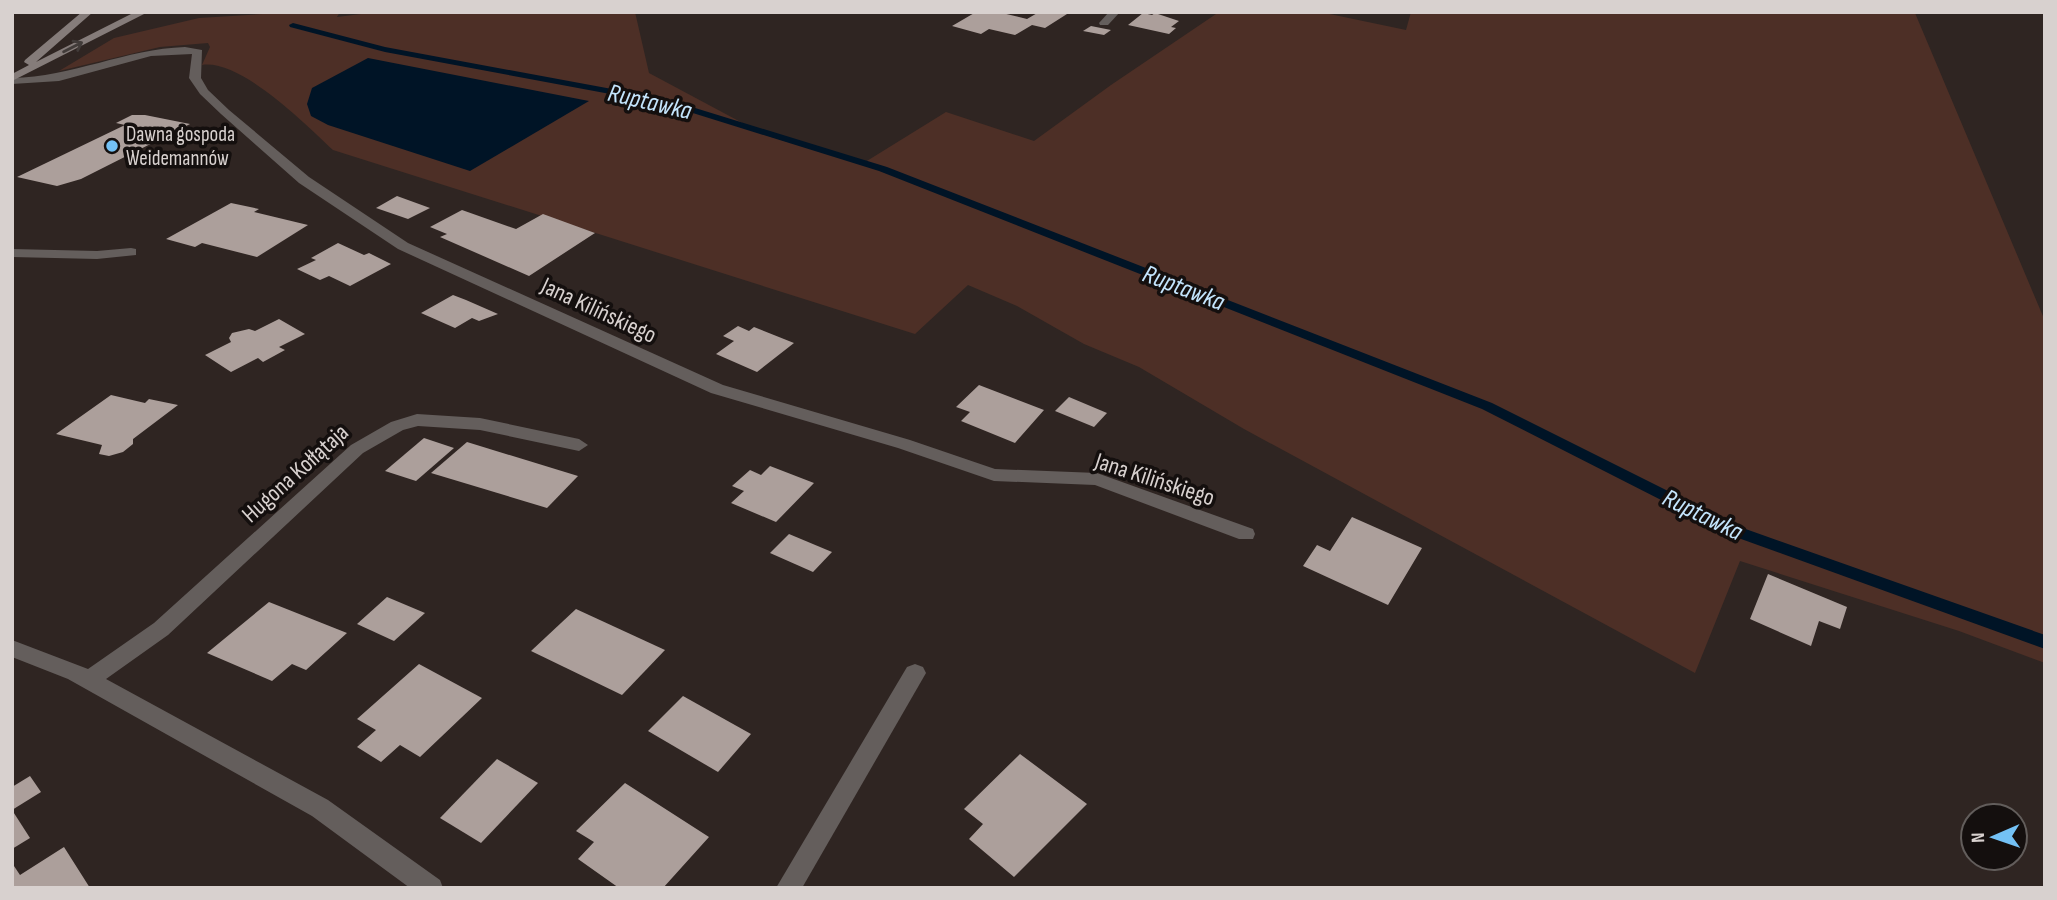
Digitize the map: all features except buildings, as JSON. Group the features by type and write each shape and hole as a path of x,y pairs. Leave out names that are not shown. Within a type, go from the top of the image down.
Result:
{"street":[{"path":"12,78 88,12"},
{"path":"12,78 143,12"},
{"path":"1104,23 1115,12"},
{"name":"Jana Kilińskiego","path":"12,78 33,81 65,76 176,49 198,51 195,78 204,92 225,112 304,180 416,252 717,389 904,444 994,475 1097,479 1245,534"},
{"path":"12,253 97,255 131,252"},
{"name":"Hugona Kołłątaja","path":"89,680 161,629 357,449 397,426 417,420 480,424 579,445"},
{"path":"12,648 89,680 320,808 430,888"},
{"path":"788,888 915,673"}],"shaded area":[{"path":"340,12 337,17 377,12 635,12 649,73 765,135 862,164 946,112 1034,141 1219,12 1320,12 1406,30 1411,12 1915,13 2045,321 2045,663 1959,631 1740,561 1695,673 1244,429 1139,367 1084,344 1017,306 968,285 915,334 333,150 290,111 253,83 218,66 202,65 210,47 208,43 160,47 59,71 114,38 199,18"}],"water":[{"path":"368,58 589,101 470,171 328,125 311,116 307,104 312,88"}],"waterway":[{"name":"Ruptawka","path":"293,25 385,49 666,102 883,169 1487,406 1735,531 2045,642"}],"place":[{"name":"Dawna gospoda Weidemannów","path":"112,146"}]}
